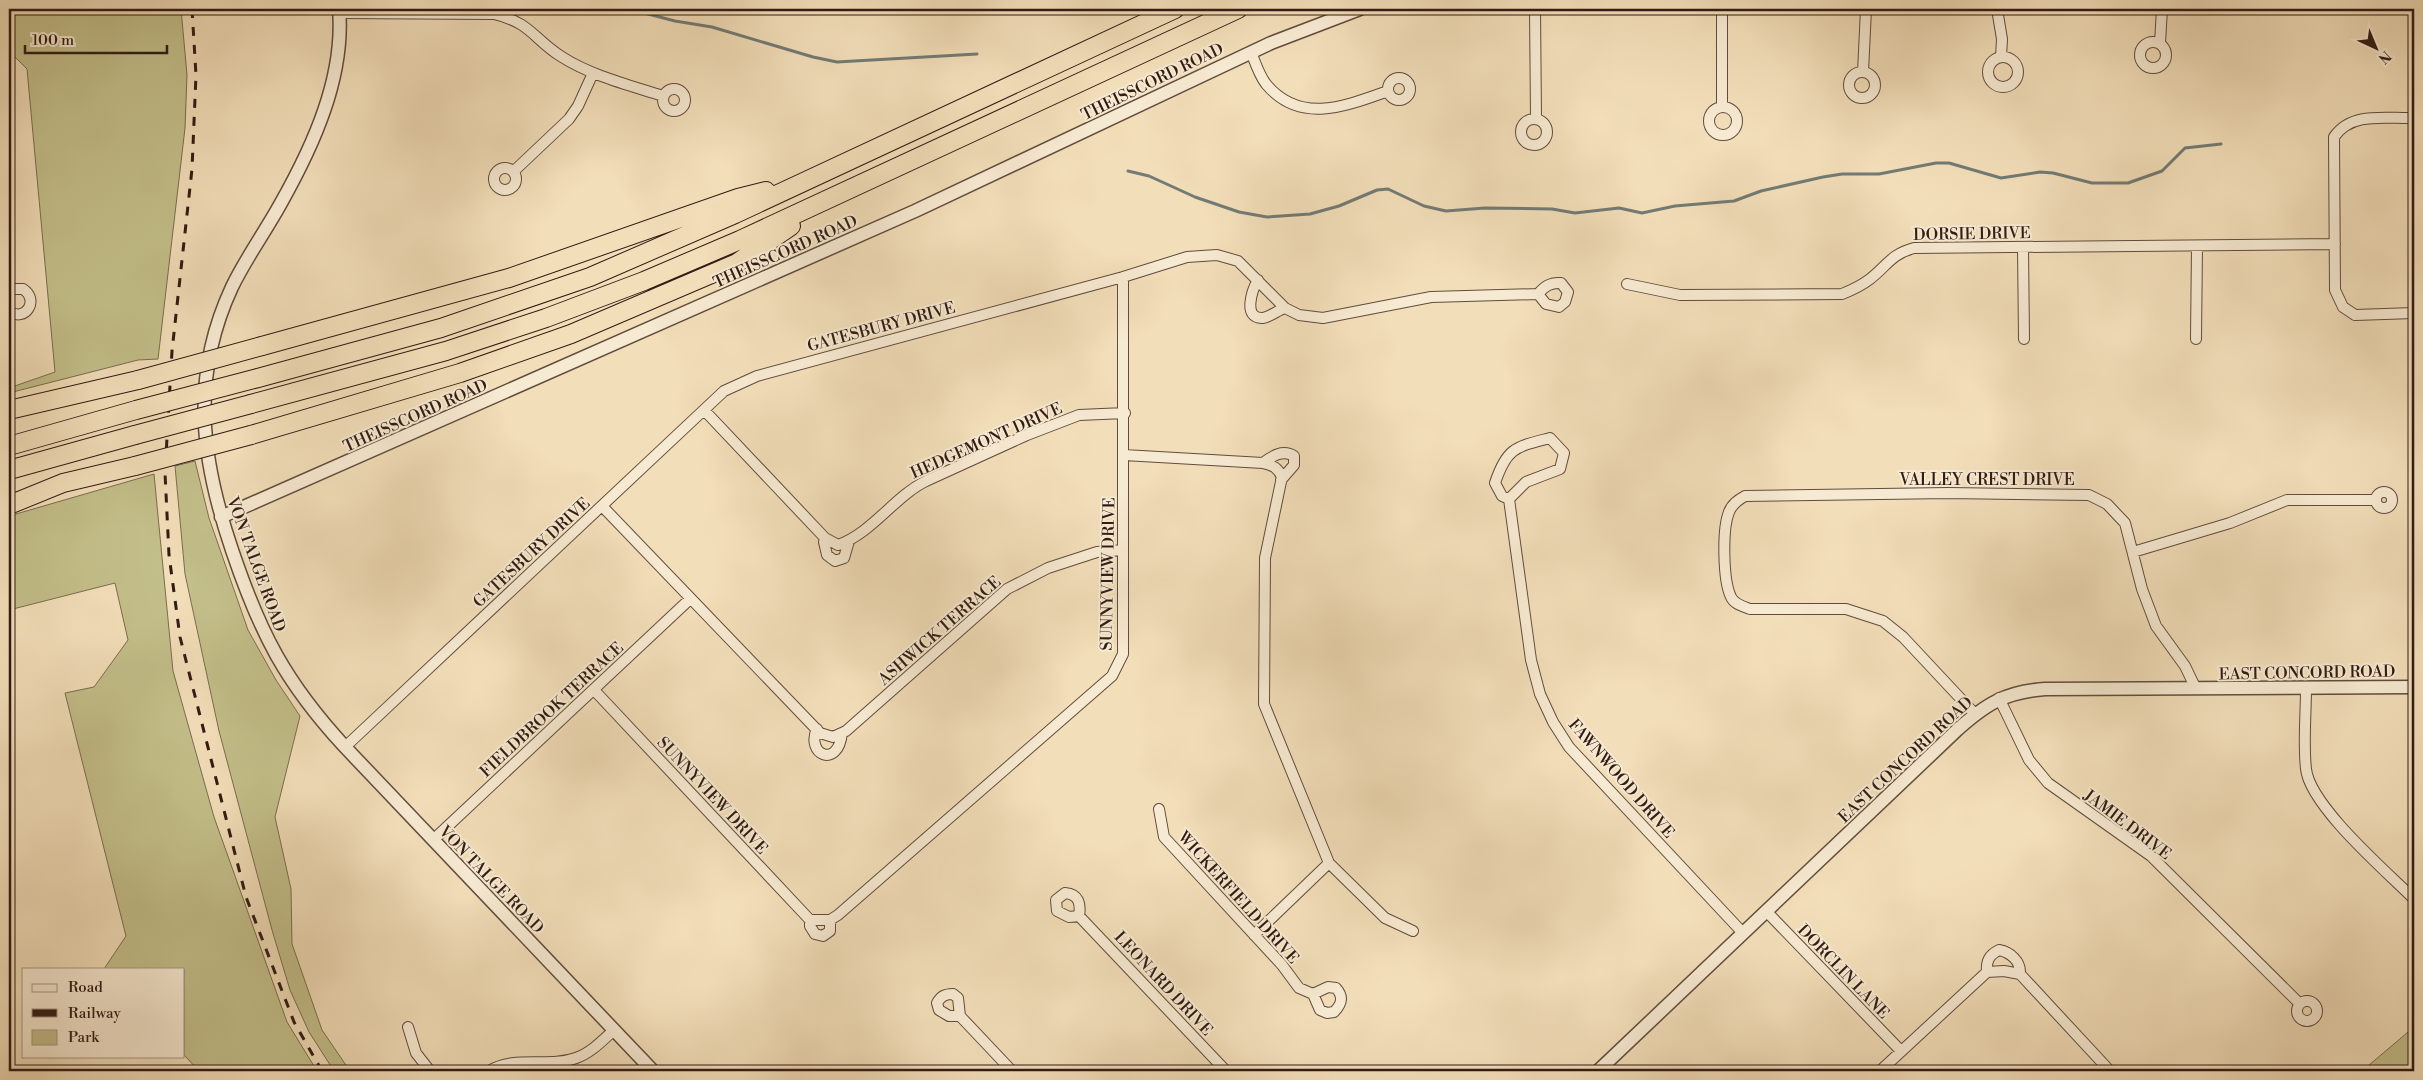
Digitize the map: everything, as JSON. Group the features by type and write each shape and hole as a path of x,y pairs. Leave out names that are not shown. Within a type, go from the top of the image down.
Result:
{"highway":[{"path":"9,446 136,410 416,336 541,295 647,253 1175,9"},
{"path":"9,470 397,365 554,315 692,261 1238,9"},
{"path":"9,410 138,380 509,278 738,198 798,184"},
{"path":"9,505 48,488 251,435 460,373 620,314 737,263 834,196"},
{"path":"9,512 48,488"}],"street":[{"name":"THEISSCORD ROAD","path":"221,517 915,211 1251,52 1360,9"},
{"path":"1535,9 1536,118"},
{"path":"1722,9 1722,107"},
{"path":"1863,72 1866,9"},
{"path":"1997,9 2002,39 2001,57"},
{"path":"2160,43 2162,9"},
{"path":"339,11 494,14 511,18 524,24 562,57 593,73 664,96"},
{"name":"VON TALGE ROAD","path":"339,11 336,65 321,117 291,184 232,288 212,343 205,382 205,432 211,484 251,606 268,642 301,696 345,747 653,1071"},
{"path":"1251,52 1264,82 1289,102 1301,106 1330,109 1388,91"},
{"path":"514,171 569,119 578,106 593,73"},
{"path":"2414,118 2357,119 2346,124 2334,137 2335,290 2343,307 2355,315 2414,313"},
{"name":"DORSIE DRIVE","path":"1626,284 1680,296 1842,294 1857,288 1872,278 1890,258 1901,251 1914,248 2335,244"},
{"path":"2196,246 2196,339"},
{"path":"2023,247 2024,339"},
{"name":"GATESBURY DRIVE","path":"345,747 724,391 757,376 1123,277 1187,257 1217,255 1238,261 1285,308 1299,315 1324,318 1431,297 1538,294"},
{"name":"SUNNYVIEW DRIVE","path":"594,690 810,920 810,926 815,934 823,936 830,931 830,920 1112,676 1123,654 1125,413 1123,277"},
{"path":"1258,280 1252,294 1250,308 1252,313 1256,317 1265,318 1285,308"},
{"path":"9,292 12,289 24,289 30,295 32,301 28,311 24,314 15,315 9,311"},
{"name":"HEDGEMONT DRIVE","path":"704,410 826,539 824,542 826,555 835,562 844,558 849,541 913,487 1079,415 1125,413"},
{"name":"FAWNWOOD DRIVE","path":"1550,438 1564,453 1560,469 1526,482 1509,499 1502,496 1495,482 1501,465 1516,446 1550,438"},
{"path":"1262,463 1278,454 1289,452 1294,456 1294,465 1281,480"},
{"path":"1124,455 1262,463 1270,464 1279,469 1281,480 1265,558 1264,704 1328,863 1385,918 1413,931"},
{"name":"VALLEY CREST DRIVE","path":"1975,714 1903,637 1883,621 1846,609 1750,609 1739,605 1731,598 1727,586 1726,527 1729,511 1736,502 1745,496 1948,493 2089,495 2107,504 2125,523 2142,589 2156,626 2185,666 2196,689"},
{"name":"FAWNWOOD DRIVE","path":"1509,499 1531,660 1540,694 1553,722 1576,754 1743,933"},
{"path":"2133,552 2230,524 2287,500 2376,500"},
{"path":"602,506 820,733 832,736 842,733"},
{"path":"826,539 838,545 849,541"},
{"name":"ASHWICK TERRACE","path":"817,729 814,738 816,748 821,754 826,755 838,750 842,733 1007,589 1048,568 1098,552 1123,550"},
{"name":"FIELDBROOK TERRACE","path":"433,840 690,599"},
{"name":"EAST CONCORD ROAD","path":"1598,1071 1975,714 1999,698 2017,692 2045,689 2414,687"},
{"path":"2306,688 2306,770 2315,795 2330,815 2414,899"},
{"name":"JAMIE DRIVE","path":"1999,698 2030,760 2048,783 2151,856 2300,1004"},
{"name":"WICKERFIELD DRIVE","path":"1159,808 1164,836 1282,965 1299,988 1313,994"},
{"path":"1254,935 1328,863"},
{"name":"DORCLIN LANE","path":"1766,911 1901,1052"},
{"name":"LEONARD DRIVE","path":"1079,916 1226,1071"},
{"path":"810,920 830,920"},
{"path":"1987,972 1986,963 1989,957 1998,950 2010,955 2016,961 2020,966 2020,974"},
{"path":"1880,1071 1987,972 2004,971 2020,974 2110,1071"},
{"path":"960,1016 1012,1071"},
{"path":"408,1027 416,1053 430,1071"},
{"path":"489,1071 500,1065 577,1058 593,1048 614,1030"}],"green space":[{"path":"9,9 181,9 187,75 185,128 158,359 138,360 9,393 9,388 55,372 27,69 9,51"},
{"path":"195,461 209,518 248,630 276,680 300,716 275,817 291,889 292,944 322,1030 350,1071 334,1071 309,1032 290,990 219,731 185,574 175,466"},
{"path":"154,474 173,671 214,817 287,1022 317,1071 199,1071 185,1056 185,968 105,968 126,936 65,693 94,687 128,640 115,583 9,610 9,519 16,514"},
{"path":"2414,1027 2414,1071 2362,1071"}],"waterway":[{"path":"629,9 675,21 712,27 813,57 837,62 977,54"},
{"path":"1128,171 1149,176 1195,197 1239,212 1267,217 1310,214 1339,206 1377,190 1388,189 1424,206 1446,211 1485,208 1552,209 1575,213 1619,208 1642,213 1675,206 1734,201 1761,191 1823,177 1842,174 1879,174 1936,163 1949,163 2001,178 2040,172 2053,173 2092,183 2128,183 2162,171 2185,148 2221,144"}],"railway":[{"path":"192,9 196,75 192,169 172,351 165,473 169,555 180,637 246,897 294,1022 322,1071"}]}
